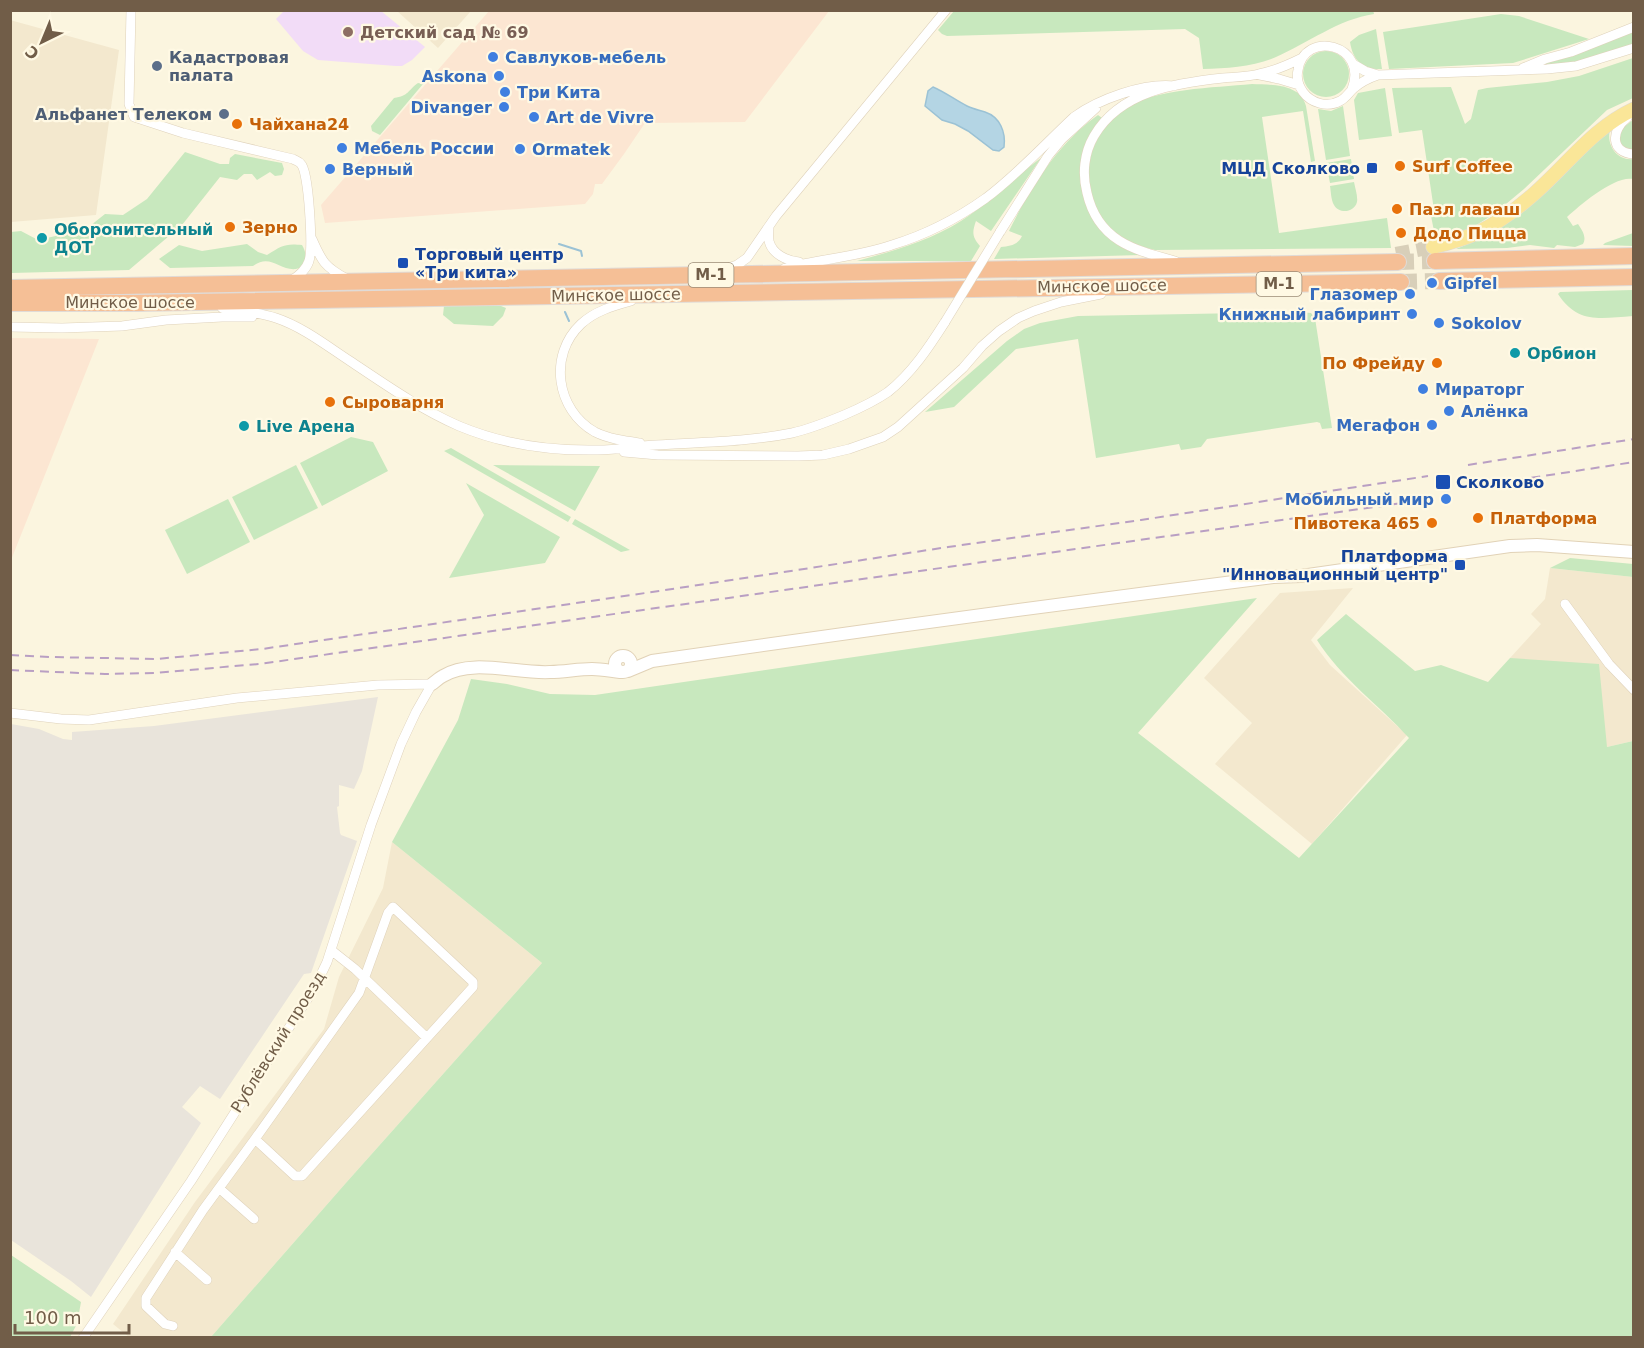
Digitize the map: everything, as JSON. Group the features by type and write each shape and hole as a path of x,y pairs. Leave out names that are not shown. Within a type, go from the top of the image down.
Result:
{"highway":[{"path":"1434,254 1634,256"},
{"name":"Минское шоссе","path":"10,288 1324,263 1397,258"},
{"path":"1439,281 1634,277"},
{"name":"Минское шоссе","path":"10,303 1401,282"}],"main road":[{"path":"1434,254 1510,213 1537,192 1591,137 1625,113 1634,111"}],"street":[{"path":"131,10 129,104 134,117 183,133 293,159 302,164 305,171 311,253 305,270 289,282"},
{"path":"703,275 737,265 747,258 776,216 946,10"},
{"path":"1516,70 1571,52 1634,27"},
{"path":"1195,265 1136,250 1113,237 1098,220 1092,209 1084,182 1086,156 1102,124 1112,114 1143,95 1174,86 1257,75 1289,65 1316,47 1325,45 1334,46 1349,56 1356,72 1352,89"},
{"path":"1302,58 1297,76 1299,85 1304,94 1312,100 1326,104 1340,101 1365,80 1378,75 1576,66 1634,48"},
{"path":"1353,64 1378,75"},
{"path":"1257,75 1299,85"},
{"path":"756,274 809,262 852,256 917,236 986,198 1084,110 1145,87 1174,86"},
{"path":"599,450 749,440 793,433 856,410 887,392 924,355 1048,156 1103,102"},
{"path":"1634,111 1618,126 1615,136 1619,148 1624,152 1634,154"},
{"path":"769,226 769,241 774,250 784,258 809,262"},
{"path":"311,237 320,259 328,268 352,282"},
{"path":"160,302 258,313 282,320 326,344 428,412 496,439 561,449 658,455 798,456 823,455 883,437 898,427 963,368 999,331 1018,318 1061,302 1157,285"},
{"path":"654,445 610,438 595,432 583,423 566,402 560,375 565,349 571,335 580,325 591,316 613,306 656,293"},
{"path":"10,327 122,326 178,319 254,317 306,333"},
{"path":"10,712 61,719 89,720 237,698 378,685 432,684 443,675 468,668 523,672 591,669 624,671 652,661 1076,601 1273,577 1301,576 1510,546 1538,545 1634,552"},
{"path":"1565,604 1608,664 1634,690"},
{"path":"591,669 622,657 652,661"},
{"path":"622,657 631,663 624,671"},
{"name":"Рублёвский проезд","path":"83,1338 190,1181 315,987 331,950 371,825 401,744 432,684"},
{"path":"172,1326 165,1324 146,1306 146,1298 203,1210 359,993 388,913 393,907 473,981 473,987 302,1176 295,1176 255,1139"},
{"path":"331,950 364,977 427,1038"},
{"path":"220,1188 254,1219"},
{"path":"175,1252 207,1280"}],"shaded area":[{"name":"Детский сад № 69","path":"284,11 381,11 425,47 402,66 318,60 303,51 276,19"},
{"path":"397,11 471,11 438,48"},
{"path":"489,11 829,11 745,122 645,123 602,184 595,184 593,194 585,204 325,223 321,205"},
{"path":"10,20 119,50 96,215 11,222"},
{"path":"10,338 99,339 11,560"},
{"path":"1550,568 1633,577 1633,741 1607,747 1510,658 1541,624 1531,614 1545,599"},
{"path":"1353,588 1311,640 1330,665 1407,735 1312,844 1215,764 1252,723 1204,678 1280,593"},
{"path":"378,697 362,771 354,789 339,785 339,806 337,807 340,833 357,841 311,973 304,974 220,1099 200,1086 182,1107 201,1123 91,1297 11,1240 11,724 39,729 63,739 72,740 72,732 154,726"},
{"path":"392,842 542,963 211,1337 129,1337 113,1324 195,1202 324,1029 339,977 383,888"}],"green space":[{"path":"1373,10 1374,14 1336,26 1288,51 1258,63 1203,69 1199,38 1185,29 947,36 938,30 954,11"},
{"path":"1501,14 1519,16 1589,39 1513,63 1389,69 1383,32"},
{"path":"1376,29 1382,69 1364,66 1356,59 1351,49 1350,42 1359,35"},
{"path":"1633,32 1633,44 1583,61 1544,66 1542,64 1562,59"},
{"path":"1326,51 1342,58 1349,74 1342,90 1326,97 1310,90 1303,74 1310,58"},
{"path":"1633,58 1633,98 1607,110 1524,189 1494,214 1470,229 1436,241 1430,211 1434,210 1422,130 1399,133 1392,88 1451,87 1465,124 1471,119 1478,90 1579,76"},
{"path":"418,83 423,84 380,135 372,131 371,126 394,98 406,94"},
{"path":"1252,84 1276,85 1291,89 1303,98 1306,106 1315,161 1311,162 1303,111 1262,117 1279,233 1387,218 1391,248 1155,250 1121,237 1111,229 1095,206 1089,180 1089,166 1097,141 1115,116 1136,102 1168,93"},
{"path":"1385,88 1392,136 1359,140 1354,100 1358,93"},
{"path":"1343,106 1350,156 1326,160 1318,109 1331,111"},
{"path":"1098,115 1102,118 1080,176 1082,191 1090,214 1101,230 1114,242 1141,255 994,259 1001,247 1013,244 1022,236 1009,231 1047,167 1071,138"},
{"path":"1633,120 1633,150 1624,148 1619,142 1620,130"},
{"path":"1610,130 1609,136 1614,151 1622,157 1633,159 1633,179 1626,179 1608,186 1567,217 1573,226 1578,224 1581,229 1584,236 1583,244 1575,247 1557,245 1554,248 1530,245 1456,249 1490,235 1522,213 1576,159"},
{"path":"185,152 220,164 229,164 230,158 235,154 282,163 284,169 282,175 275,176 270,172 257,180 252,174 244,174 237,180 220,177 182,225 129,270 11,273 11,232 21,231 38,240 81,233 105,214 123,215 147,199"},
{"path":"1041,158 991,231 976,221 973,234 980,246 971,261 857,261 911,245 949,228 981,206"},
{"path":"1351,159 1354,179 1330,183 1326,163"},
{"path":"1354,182 1357,197 1355,206 1346,211 1339,210 1333,203 1330,186"},
{"path":"1633,233 1633,246 1603,245 1605,243"},
{"path":"247,244 267,255 283,246 302,245 306,256 305,263 296,269 265,261 253,266 170,268 159,259 179,245 202,251"},
{"path":"1633,290 1633,316 1611,318 1582,315 1566,304 1558,294 1560,292"},
{"path":"444,306 501,306 506,308 503,316 493,326 454,324 443,315"},
{"path":"1244,313 1265,316 1311,313 1315,318 1332,428 1322,429 1320,423 1317,422 1207,439 1201,447 1181,450 1179,444 1096,458 1078,339 1016,349 954,407 925,412 1007,341 1024,329 1040,323 1078,316"},
{"path":"351,437 373,442 388,471 322,506 300,463"},
{"path":"451,448 571,517 568,522 444,451"},
{"path":"296,465 318,508 254,540 232,497"},
{"path":"493,465 600,466 575,511"},
{"path":"466,483 560,537 545,563 449,578 484,515"},
{"path":"228,499 250,542 187,574 165,530"},
{"path":"575,519 630,550 621,552 572,524"},
{"path":"1570,558 1633,564 1633,577 1550,568"},
{"path":"1257,598 1138,733 1299,858 1409,738 1337,667 1317,640 1346,614 1415,671 1441,665 1488,682 1510,658 1599,664 1607,747 1633,741 1633,1337 211,1337 542,963 392,842 458,720 471,679 507,684 550,694 595,695"},
{"path":"11,1255 81,1302 77,1324 70,1337 11,1337"}],"water":[{"path":"933,87 967,106 995,117 1003,131 1004,147 999,151 993,150 968,131 942,120 925,106 928,91"}],"waterway":[{"path":"559,244 581,251 582,256"},
{"path":"565,312 569,321"}],"tunnel":[{"path":"1396,254 1433,247"},
{"path":"1398,262 1435,261"},
{"path":"1401,282 1439,281"}],"railway":[{"path":"1468,465 1634,439"},
{"path":"1472,487 1634,462"},
{"path":"10,655 157,659 262,649 1428,476"},
{"path":"10,670 105,674 154,673 259,664 1431,499"}],"place":[{"name":"Детский сад № 69","path":"348,32"},
{"name":"Савлуков-мебель","path":"493,57"},
{"name":"Кадастровая палата","path":"157,66"},
{"name":"Askona","path":"499,76"},
{"name":"Три Кита","path":"505,92"},
{"name":"Divanger","path":"504,107"},
{"name":"Альфанет Телеком","path":"224,114"},
{"name":"Art de Vivre","path":"534,117"},
{"name":"Чайхана24","path":"237,124"},
{"name":"Мебель России","path":"342,148"},
{"name":"Ormatek","path":"520,149"},
{"name":"Surf Coffee","path":"1400,166"},
{"name":"МЦД Сколково","path":"1372,168"},
{"name":"Верный","path":"330,169"},
{"name":"Пазл лаваш","path":"1397,209"},
{"name":"Зерно","path":"230,227"},
{"name":"Додо Пицца","path":"1401,233"},
{"name":"Оборонительный ДОТ","path":"42,238"},
{"name":"Торговый центр «Три кита»","path":"403,263"},
{"name":"Gipfel","path":"1432,283"},
{"name":"Глазомер","path":"1410,294"},
{"name":"Книжный лабиринт","path":"1412,314"},
{"name":"Sokolov","path":"1439,323"},
{"name":"Орбион","path":"1515,353"},
{"name":"По Фрейду","path":"1437,363"},
{"name":"Мираторг","path":"1423,389"},
{"name":"Сыроварня","path":"330,402"},
{"name":"Алёнка","path":"1449,411"},
{"name":"Мегафон","path":"1432,425"},
{"name":"Live Арена","path":"244,426"},
{"name":"Сколково","path":"1443,482"},
{"name":"Мобильный мир","path":"1446,499"},
{"name":"Платформа","path":"1478,518"},
{"name":"Пивотека 465","path":"1432,523"},
{"name":"Платформа \"Инновационный центр\"","path":"1460,565"}]}
